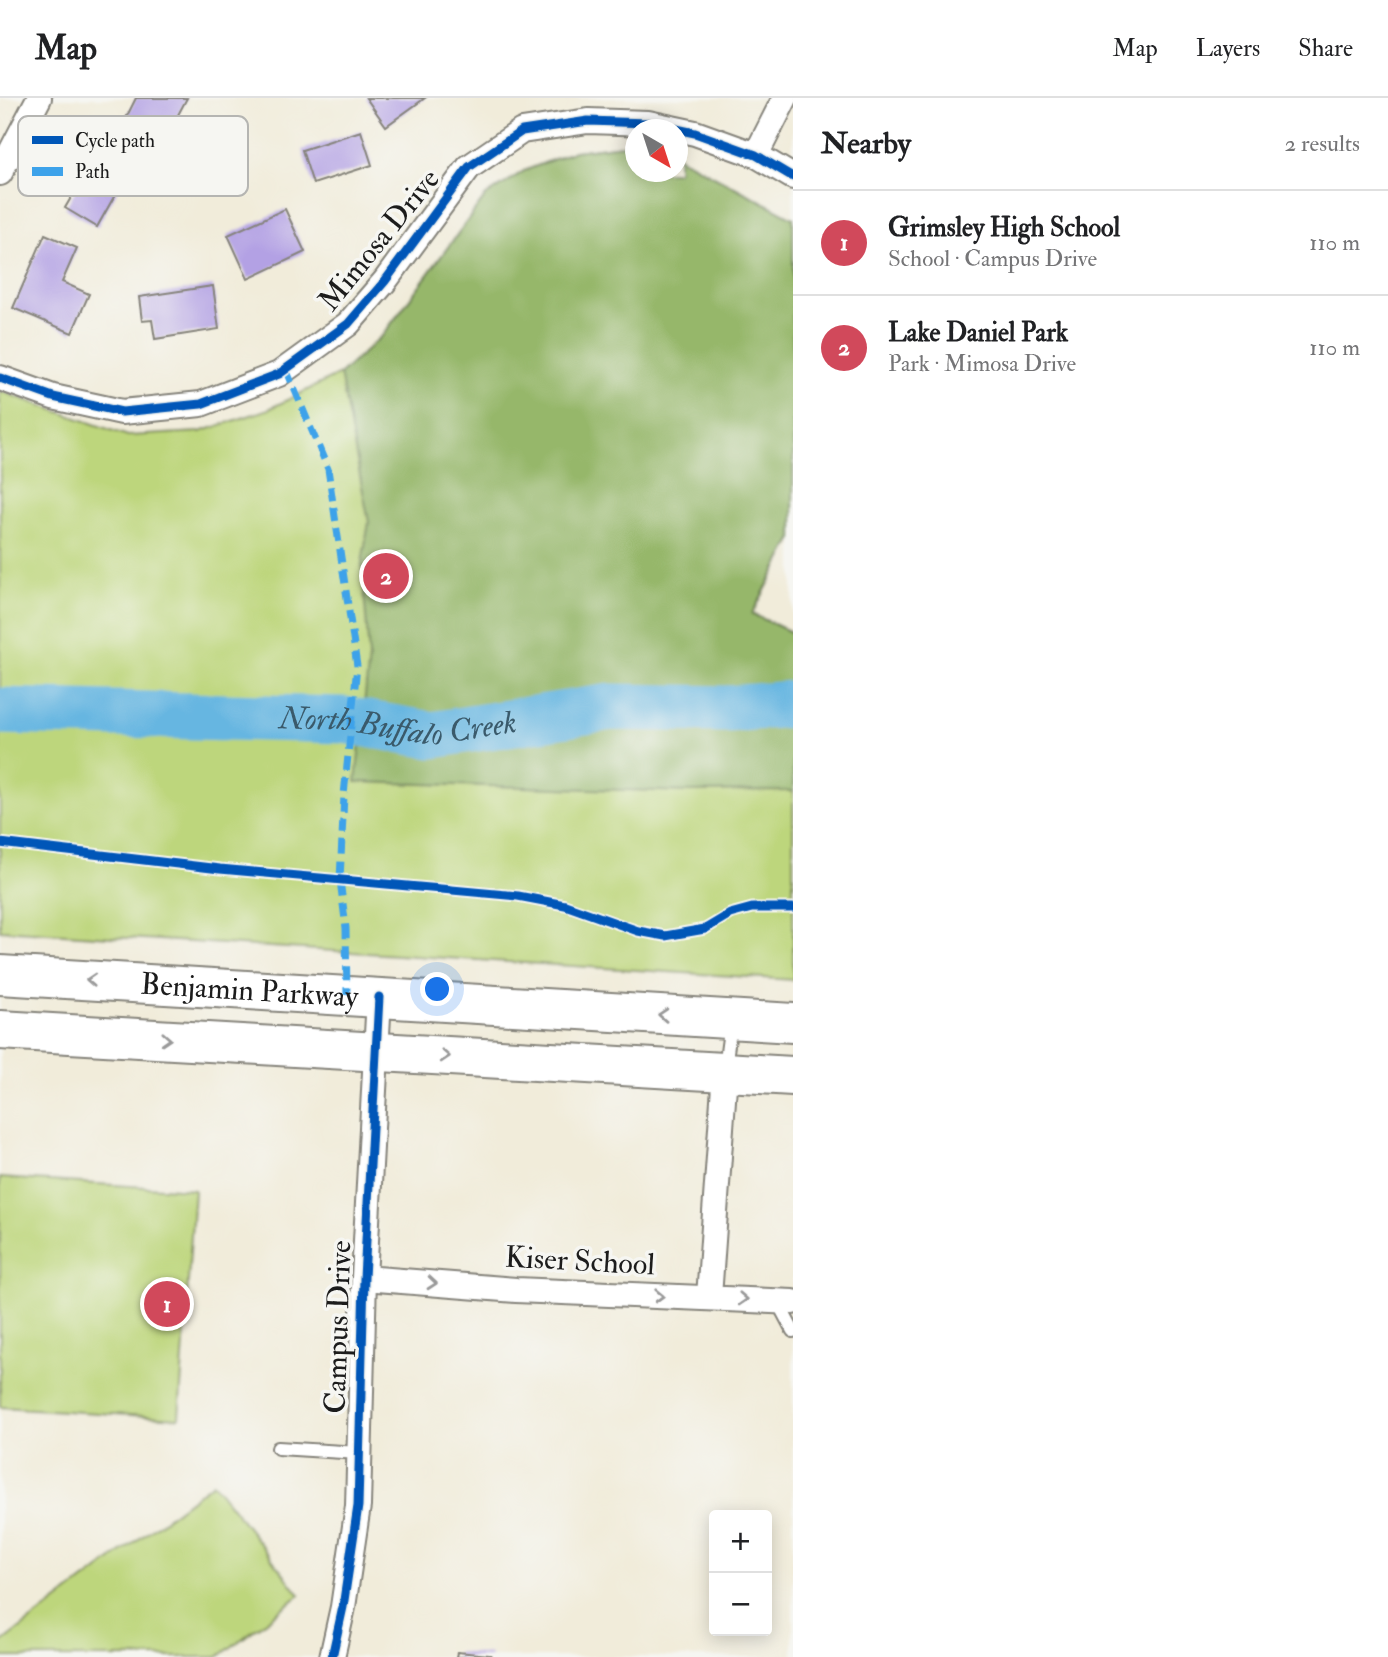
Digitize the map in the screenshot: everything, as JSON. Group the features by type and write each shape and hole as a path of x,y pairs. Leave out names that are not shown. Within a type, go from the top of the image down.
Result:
{"main road":[{"name":"Benjamin Parkway","path":"0,975 793,1023"},
{"name":"Benjamin Parkway","path":"0,1030 793,1076"}],"street":[{"path":"30,116 39,98"},
{"path":"756,155 785,98"},
{"name":"Mimosa Drive","path":"0,378 53,397 122,412 201,404 279,374 348,324 385,281 469,167 522,131 588,121 648,123 695,133 756,155 793,177"},
{"path":"0,173 18,138"},
{"name":"Campus Drive","path":"332,1657 343,1607 358,1506 364,1278 379,997"},
{"path":"709,1297 725,1072"},
{"name":"Kiser School","path":"364,1278 516,1290 785,1302"}],"lane":[{"path":"725,1072 732,1019"},
{"path":"785,1302 793,1331"},
{"path":"278,1448 359,1453"}],"green space":[{"path":"625,145 625,182 688,182 688,162 793,218 793,538 752,614 793,633 793,980 0,930 0,391 128,436 200,432 269,409 340,374 383,335 485,197 524,171 575,151"},
{"path":"625,145 625,182 688,182 688,162 793,218 793,538 752,614 793,633 793,791 690,792 356,782 369,657 362,563 369,522 340,374 383,335 485,197 524,171 575,151"},
{"path":"0,1178 194,1190 179,1418 0,1407"},
{"path":"213,1483 300,1595 218,1657 0,1657 0,1644"}],"building":[{"path":"136,98 187,98 177,116 127,116"},
{"path":"366,98 425,98 386,126"},
{"path":"361,131 372,165 313,184 302,150"},
{"path":"72,196 114,196 97,227 65,208"},
{"path":"285,209 305,252 248,279 228,235"},
{"path":"45,234 77,248 62,282 89,294 72,333 13,308"},
{"path":"213,286 219,329 155,339 152,320 142,321 139,297"},
{"path":"457,1652 491,1655 456,1657"}],"waterway":[{"name":"North Buffalo Creek","path":"0,711 344,720 432,735 611,707 726,709 793,704"}],"marked path":[{"path":"286,369 328,469 357,666 344,795 340,880 346,928 347,995"}],"cycle path":[{"path":"0,378 53,397 122,412 201,404 279,374 348,324 385,281 469,167 522,131 588,121 648,123 695,133 756,155 793,177"},
{"path":"0,843 220,869 518,896 565,905 638,931 665,936 705,929 730,914 752,908 793,908"},
{"path":"332,1657 343,1607 358,1506 364,1278 379,997"}],"place":[{"name":"Lake Daniel Park","path":"386,576"},
{"name":"Grimsley High School","path":"167,1304"}]}
